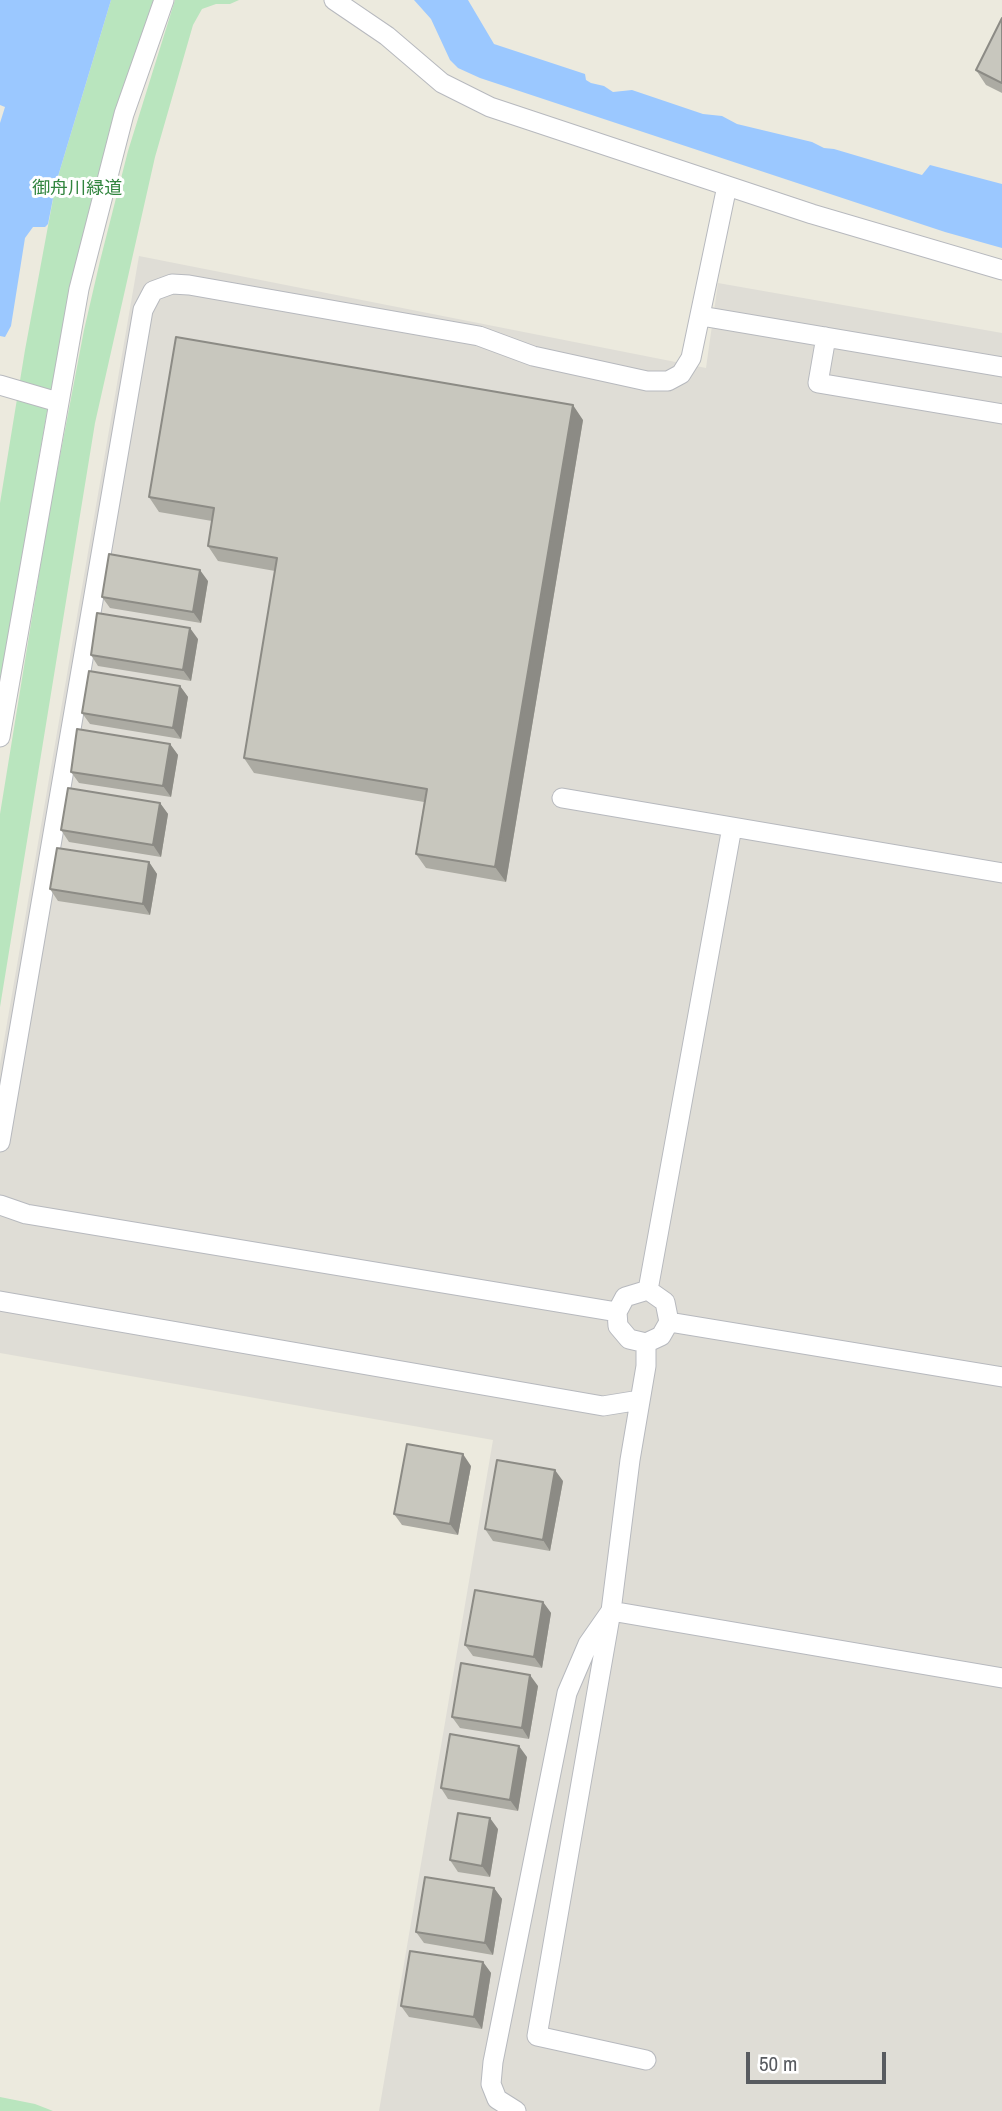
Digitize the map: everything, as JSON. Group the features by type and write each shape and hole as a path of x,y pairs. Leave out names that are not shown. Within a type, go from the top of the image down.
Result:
{"street":[{"path":"0,737 79,289 120,128 164,0"},
{"path":"334,0 387,36 442,83 490,107 812,214 1002,270"},
{"path":"0,1142 143,310 153,290 172,284 189,285 479,336 533,356 647,381 668,381 681,374 691,358 727,186"},
{"path":"701,316 1002,367"},
{"path":"826,338 818,383 1002,414"},
{"path":"0,385 58,402"},
{"path":"562,798 1002,873"},
{"path":"648,1290 732,827"},
{"path":"0,1205 26,1214 617,1312"},
{"path":"648,1290 665,1302 669,1322 661,1336 646,1343 629,1339 618,1326 617,1312 625,1297 648,1290"},
{"path":"0,1301 603,1406 640,1400"},
{"path":"669,1322 1002,1377"},
{"path":"646,1343 646,1366 611,1611 537,2036 646,2060"},
{"path":"611,1611 1002,1678"},
{"path":"516,2111 497,2099 491,2084 493,2062 567,1693 588,1644 611,1611"}],"shaded area":[{"path":"139,256 706,368 718,283 1002,333 1002,2111 379,2111 493,1440 0,1353 0,1064"}],"green space":[{"name":"御舟川緑道","path":"111,0 154,0 125,87 48,406 0,683 0,503 56,183"},
{"path":"175,0 239,0 202,9 193,25 155,157 95,423 0,1007 0,814 48,519 100,261 128,151"},
{"path":"0,2097 35,2104 53,2111 0,2111"}],"water":[{"path":"0,0 111,0 56,183 48,224 45,227 33,227 25,238 11,326 5,337 0,336 0,123 5,107 0,105"},
{"path":"414,0 468,0 494,44 585,74 586,80 613,92 632,90 703,114 722,116 737,124 812,142 824,148 922,175 930,165 1002,184 1002,248 945,232 480,78 458,68 450,60 431,19"}],"building":[{"path":"1002,18 1002,83 976,70"},
{"path":"176,337 573,405 495,867 416,854 427,789 244,758 277,558 208,546 214,508 149,497"},
{"path":"109,554 200,570 193,612 102,597"},
{"path":"97,613 190,628 183,670 91,655"},
{"path":"89,671 180,686 173,728 82,713"},
{"path":"77,729 170,744 163,786 71,772"},
{"path":"68,788 160,803 153,845 61,830"},
{"path":"57,848 149,862 143,904 50,889"},
{"path":"407,1444 463,1454 450,1524 394,1514"},
{"path":"497,1460 555,1470 543,1540 485,1529"},
{"path":"475,1590 543,1602 534,1657 465,1645"},
{"path":"461,1663 530,1675 522,1728 452,1717"},
{"path":"450,1734 519,1746 510,1800 441,1788"},
{"path":"458,1813 490,1818 482,1866 450,1860"},
{"path":"425,1877 494,1888 485,1943 416,1932"},
{"path":"410,1951 483,1962 474,2017 401,2006"}]}
